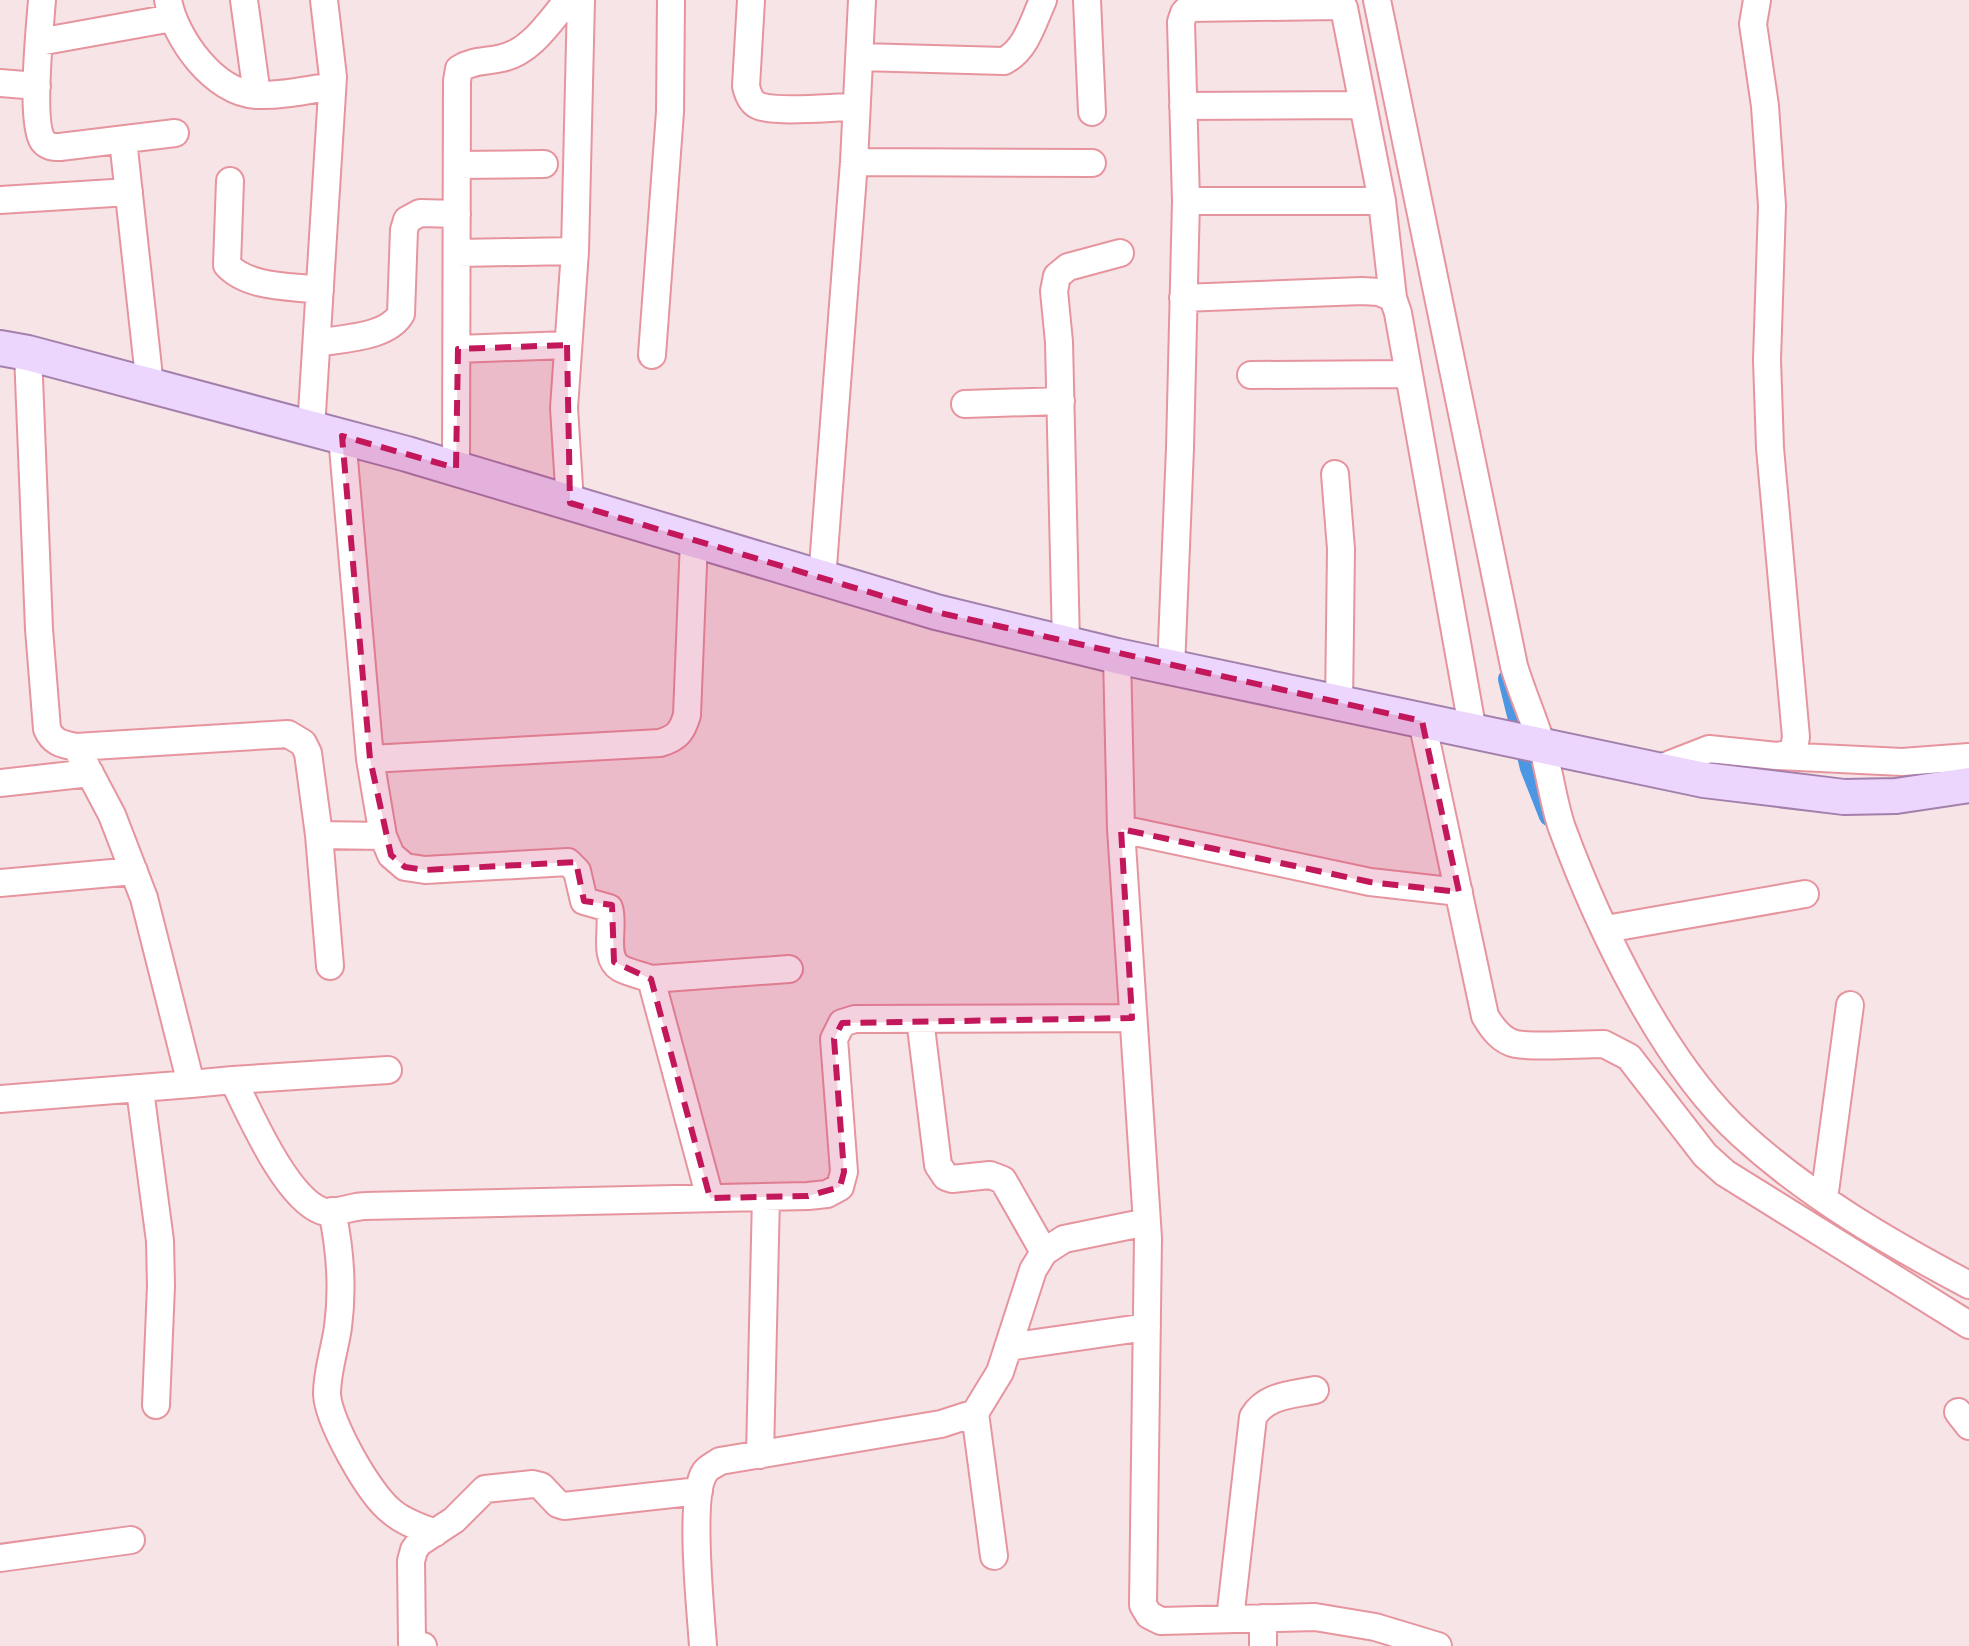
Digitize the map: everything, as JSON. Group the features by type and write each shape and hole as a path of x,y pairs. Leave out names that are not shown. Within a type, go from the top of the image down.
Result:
{"main road":[{"path":"14,350 456,468 936,612 1117,656 1704,780 1844,797 1896,796 1969,785"}],"street":[{"path":"42,0 37,86 40,134 48,146 175,133"},
{"path":"244,0 257,95"},
{"path":"324,0 331,49 332,86 317,343 370,759 383,836 391,855 405,867 425,870 568,862 577,871 584,901 609,908 610,954 614,962 651,979 789,969"},
{"path":"456,468 459,69 469,63 516,53 528,45 568,0"},
{"path":"570,503 564,408 575,251 581,0"},
{"path":"652,355 670,112 671,0"},
{"path":"751,0 746,86 749,97 757,106 855,107"},
{"path":"822,579 854,162 862,0"},
{"path":"860,57 1004,61 1015,56 1021,47 1043,0"},
{"path":"1087,0 1092,112"},
{"path":"1377,0 1514,666 1562,827 1619,958 1652,1017 1714,1106 1777,1164 1824,1199 1881,1238 1969,1285"},
{"path":"1757,0 1753,24 1765,106 1772,206 1767,360 1770,448 1796,737 1794,748 1788,754 1777,756"},
{"path":"1171,668 1186,201 1181,22 1184,13 1196,6 1336,6 1344,8 1382,201 1393,298 1485,734"},
{"path":"39,42 170,9 191,52 206,68 237,90 257,95 332,86"},
{"path":"0,83 37,86"},
{"path":"1183,106 1362,105"},
{"path":"123,140 150,386"},
{"path":"854,162 1092,163"},
{"path":"457,165 544,164"},
{"path":"230,181 227,265 235,274 247,279 320,290"},
{"path":"0,200 129,192"},
{"path":"1186,201 1382,201"},
{"path":"317,343 375,331 396,321 401,314 407,220 420,213 457,214"},
{"path":"457,253 575,251"},
{"path":"1066,644 1061,401 1054,291 1057,276 1068,267 1120,253"},
{"path":"1183,298 1362,291 1379,292 1393,298"},
{"path":"458,349 567,345"},
{"path":"14,350 50,738 76,747 288,734 297,737 308,753 319,835 330,966"},
{"path":"1251,375 1409,374"},
{"path":"965,404 1061,401"},
{"path":"1335,474 1341,549 1339,705"},
{"path":"370,759 660,743 675,739 687,715 694,540"},
{"path":"1117,656 1121,829 1147,1222 1143,1605 1149,1615 1161,1621 1315,1617 1344,1621 1438,1646"},
{"path":"1422,721 1485,1016 1501,1037 1515,1044 1604,1044 1616,1048 1629,1057 1705,1155 1725,1173 1969,1325"},
{"path":"76,747 112,815 144,898 191,1084"},
{"path":"1655,770 1709,749 1777,756 1902,762 1969,757"},
{"path":"0,783 90,773"},
{"path":"1121,829 1345,878 1459,892"},
{"path":"319,835 383,836"},
{"path":"0,883 134,871"},
{"path":"1606,929 1805,894"},
{"path":"651,979 710,1198"},
{"path":"1824,1199 1850,1005"},
{"path":"233,1080 284,1177 320,1210 365,1206 827,1194 840,1187 844,1172 834,1039 842,1023 855,1019 1132,1018"},
{"path":"920,1019 941,1171 952,1179 990,1175 1003,1180 1044,1252"},
{"path":"0,1099 388,1070"},
{"path":"140,1090 160,1241 156,1405"},
{"path":"760,1455 766,1197"},
{"path":"332,1211 340,1252 339,1316 327,1396 332,1415 343,1442 388,1509 403,1520 435,1533"},
{"path":"994,1556 975,1413 1000,1372 1033,1270 1044,1252 1064,1239 1147,1222"},
{"path":"1008,1347 1147,1327"},
{"path":"1230,1619 1253,1417 1260,1406 1272,1399 1315,1390"},
{"path":"703,1646 697,1518 699,1491 705,1472 720,1461 941,1424 975,1413"},
{"path":"414,1645 411,1561 414,1550 419,1543 454,1520 485,1489 533,1484 541,1486 564,1506 699,1491"},
{"path":"0,1558 131,1540"},
{"path":"1263,1618 1263,1646"}],"highlighted area":[{"path":"567,345 570,503 936,612 1422,721 1459,892 1370,882 1121,829 1132,1018 842,1023 834,1039 844,1172 840,1187 808,1196 710,1198 651,979 614,962 612,905 584,901 576,862 425,870 405,867 391,855 370,759 342,436 456,468 458,349"}],"waterway":[{"path":"1508,679 1530,768 1549,816"},
{"path":"1831,1218 1885,1252"}]}
